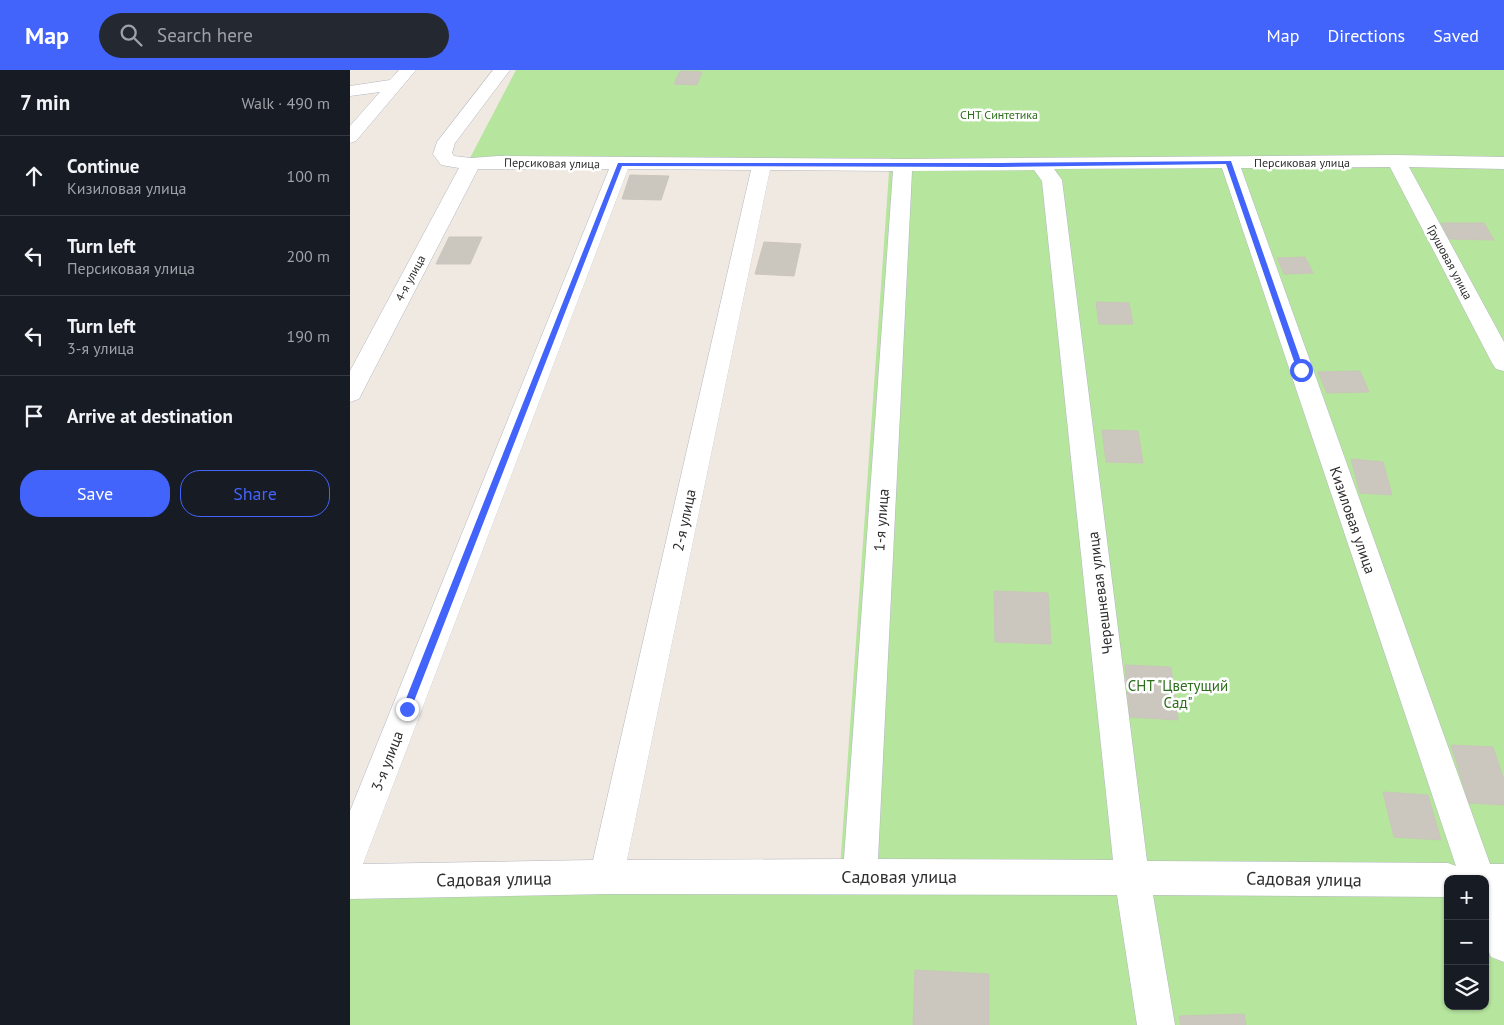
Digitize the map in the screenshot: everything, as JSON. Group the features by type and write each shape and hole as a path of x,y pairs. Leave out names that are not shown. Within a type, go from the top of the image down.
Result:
{"street":[{"path":"350,137 408,70"},
{"name":"Персиковая улица","path":"502,70 446,142 442,154 448,161 471,164 498,162 903,165 1396,161 1504,163"},
{"path":"350,81 396,84"},
{"name":"Грушовая улица","path":"1396,161 1504,364"},
{"name":"Кизиловая улица","path":"1229,162 1477,875"},
{"name":"2-я улица","path":"606,877 762,163"},
{"name":"4-я улица","path":"350,393 471,164"},
{"name":"3-я улица","path":"350,854 620,164"},
{"name":"1-я улица","path":"860,876 903,165"},
{"name":"Черешневая улица","path":"1040,165 1052,180 1132,877 1156,1025"},
{"name":"Садовая улица","path":"350,882 606,877 860,876 1444,880"},
{"path":"1489,881 1504,881"},
{"path":"1489,907 1504,944"}],"green space":[{"name":"СНТ \"Цветущий Сад\"","path":"516,70 1504,70 1504,1025 350,1025 350,889 840,869 890,158 470,158"}],"building":[{"path":"680,71 702,72 697,85 674,84"},
{"path":"630,175 669,176 661,200 622,199"},
{"path":"1441,223 1484,223 1494,240 1449,239"},
{"path":"449,237 482,237 470,264 436,264"},
{"path":"764,242 801,244 794,276 755,274"},
{"path":"1305,257 1313,273 1284,274 1277,258"},
{"path":"1096,302 1129,303 1133,324 1099,324"},
{"path":"1360,371 1369,392 1327,393 1318,372"},
{"path":"1102,430 1138,431 1143,463 1106,462"},
{"path":"1351,459 1383,462 1392,495 1360,493"},
{"path":"994,591 1048,593 1051,644 995,642"},
{"path":"1125,665 1171,667 1178,720 1130,717"},
{"path":"1451,745 1493,747 1504,780 1504,805 1469,803"},
{"path":"1383,792 1428,795 1441,840 1394,837"},
{"path":"915,970 989,974 989,1025 913,1025"},
{"path":"1244,1014 1246,1025 1181,1025 1179,1016"}],"route":[{"path":"407,709 620,164 1001,165 1229,162 1301,370"}],"park label":[{"name":"СНТ Синтетика","path":"999,114"}]}
